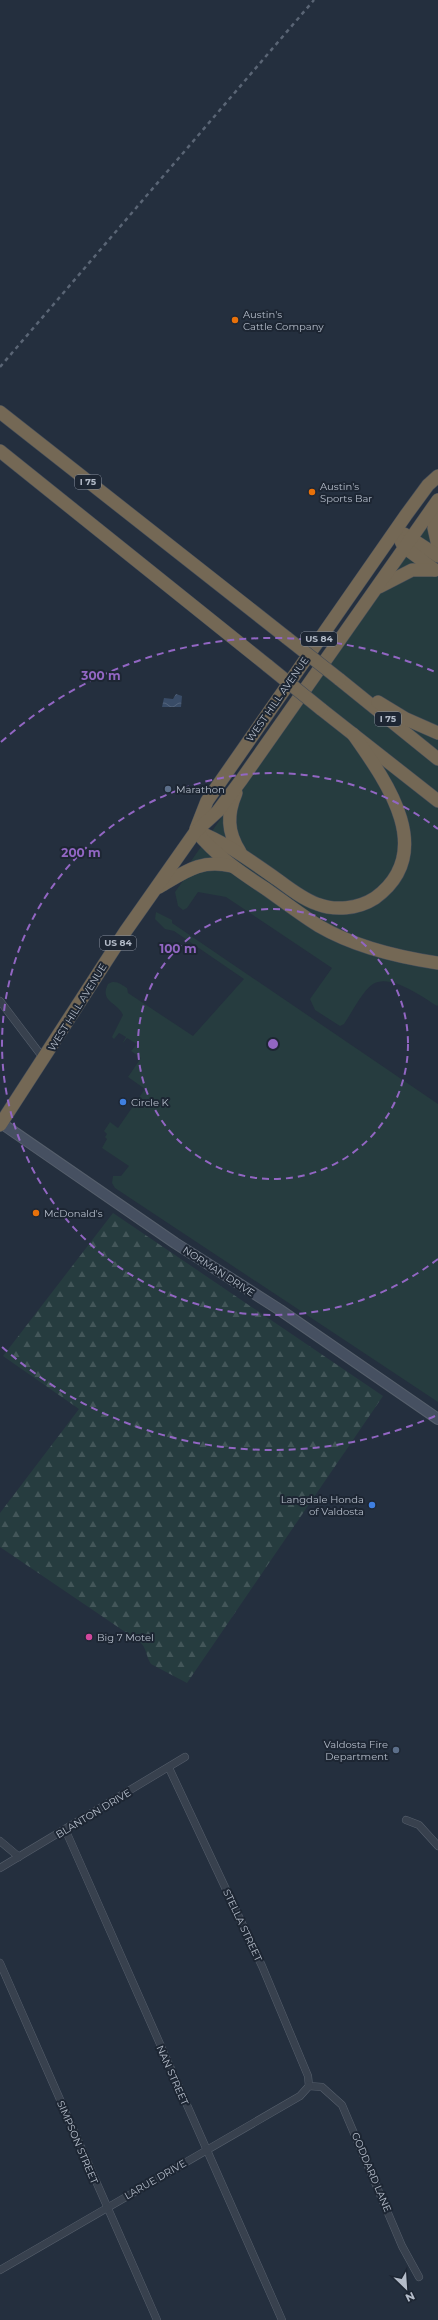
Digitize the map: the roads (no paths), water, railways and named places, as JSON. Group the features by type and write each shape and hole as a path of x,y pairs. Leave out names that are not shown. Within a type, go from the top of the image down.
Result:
{"highway":[{"name":"I 75","path":"2,414 339,679 438,759"},
{"path":"0,452 438,801"},
{"name":"WEST HILL AVENUE","path":"1,1124 122,936 196,830 207,801 396,530 428,485 438,476"},
{"path":"438,500 434,528 438,546"},
{"name":"WEST HILL AVENUE","path":"196,830 218,811 242,779 407,542 438,500"},
{"path":"396,530 436,571"},
{"path":"407,542 438,556"},
{"path":"372,593 385,583 412,570 436,571"},
{"path":"339,679 406,719 438,734"},
{"path":"196,830 214,837 297,894 326,907 336,908 356,906 372,900 387,887 400,869 404,857 405,831 402,816 388,785 353,734"},
{"path":"242,779 232,802 229,818 231,837 242,855"},
{"path":"196,830 208,846 232,866 320,926 372,949 408,958 438,963"},
{"path":"156,889 201,865 212,863 232,866"}],"street":[{"path":"0,1001 44,1059"},
{"name":"NORMAN DRIVE","path":"1,1124 175,1243 280,1310 438,1419"},
{"name":"BLANTON DRIVE","path":"0,1868 169,1768 185,1757"},
{"name":"STELLA STREET","path":"169,1768 262,1966 308,2076 308,2086"},
{"path":"406,1820 419,1825 438,1846"},
{"name":"NAN STREET","path":"65,1829 282,2320"},
{"path":"0,1841 19,1857"},
{"name":"SIMPSON STREET","path":"0,1963 157,2320"},
{"name":"LARUE DRIVE","path":"0,2270 300,2096 305,2093 308,2086"},
{"name":"GODDARD LANE","path":"308,2086 322,2087 342,2105 402,2246 419,2277"}],"water":[{"path":"176,694 182,696 181,707 162,707 164,698 173,699"}],"railway":[{"path":"0,367 314,0"}],"place":[{"name":"Austin's Cattle Company","path":"235,320"},
{"name":"Austin's Sports Bar","path":"312,492"},
{"name":"Marathon","path":"168,789"},
{"name":"Circle K","path":"123,1102"},
{"name":"McDonald's","path":"36,1213"},
{"name":"Langdale Honda of Valdosta","path":"372,1505"},
{"name":"Big 7 Motel","path":"89,1637"},
{"name":"Valdosta Fire Department","path":"396,1750"}]}
